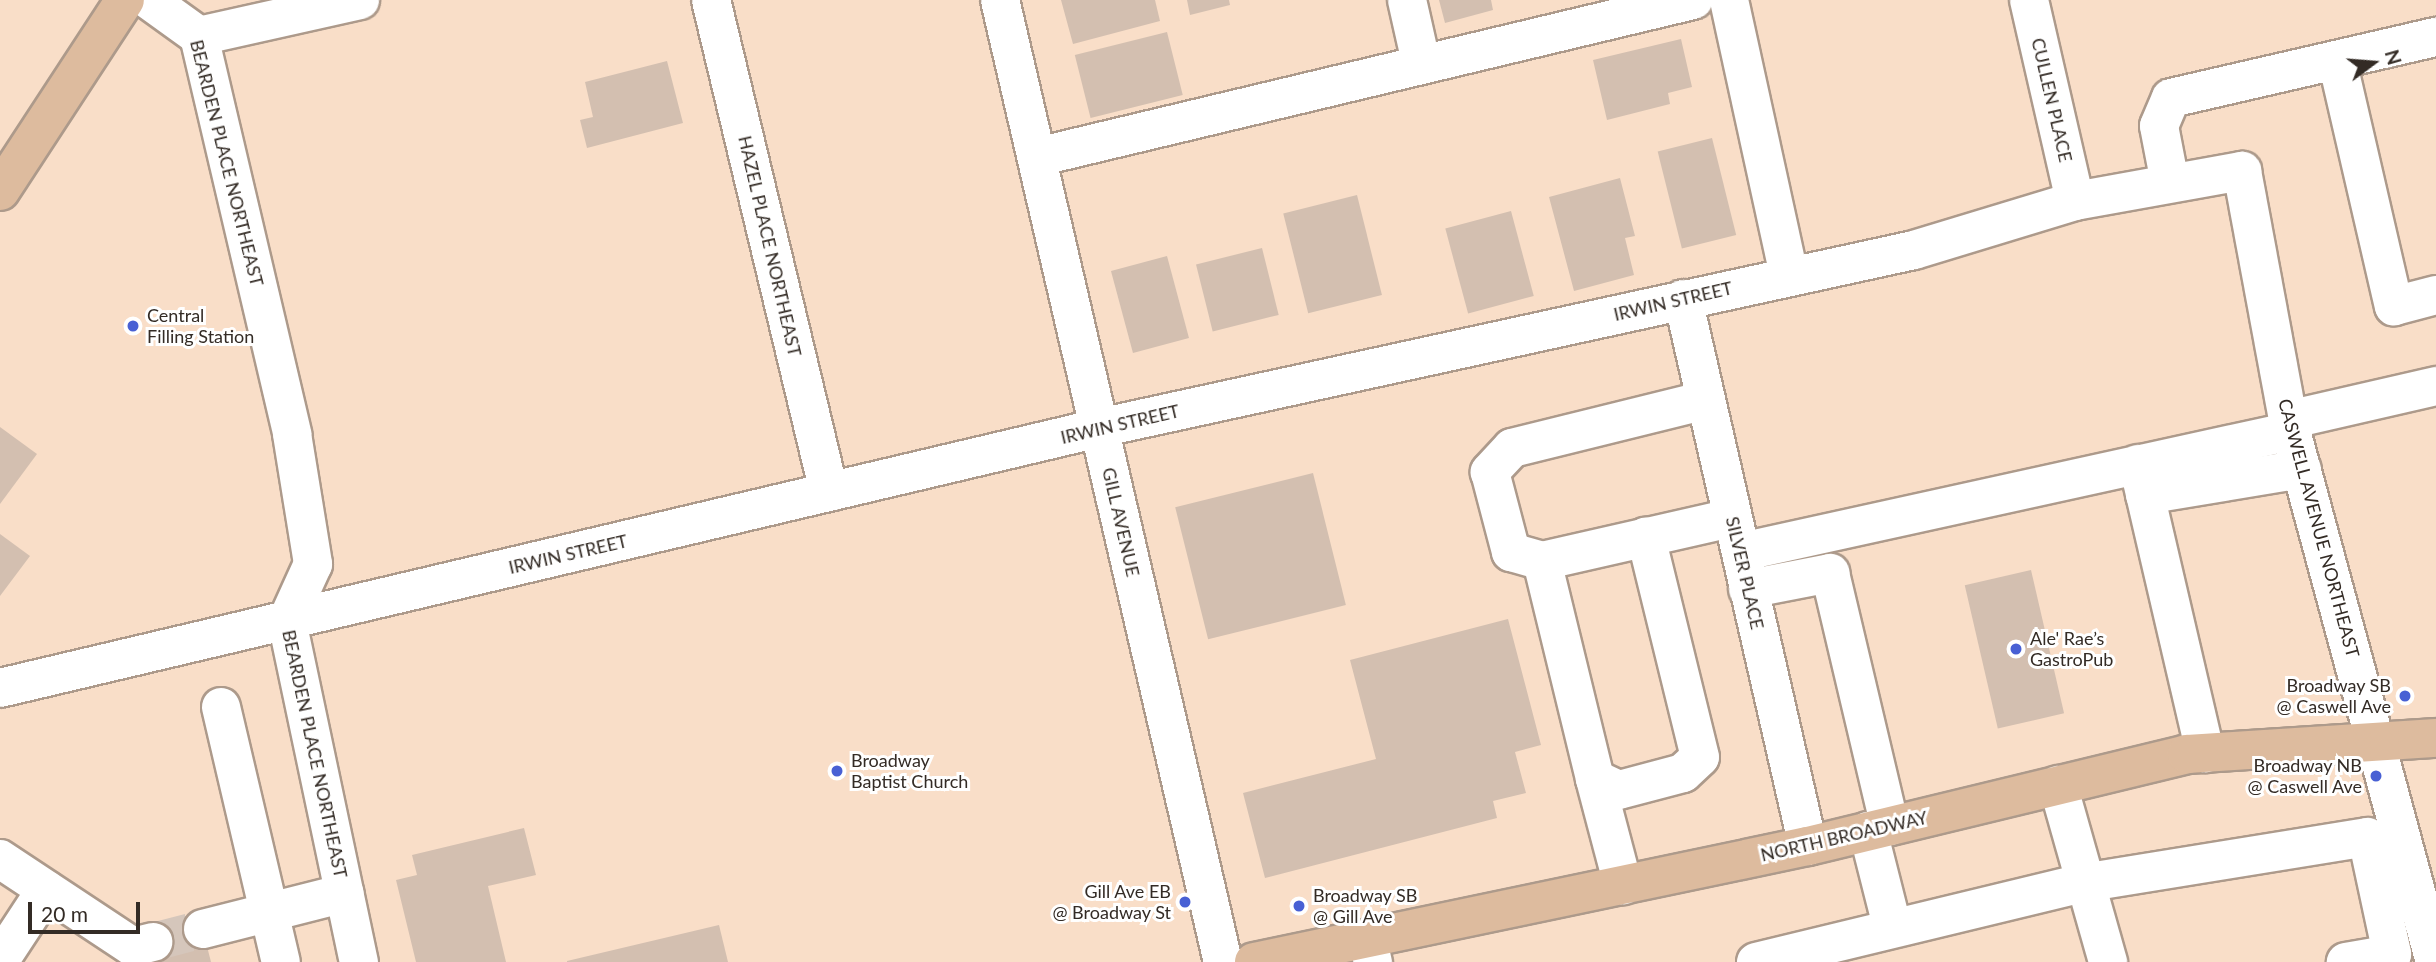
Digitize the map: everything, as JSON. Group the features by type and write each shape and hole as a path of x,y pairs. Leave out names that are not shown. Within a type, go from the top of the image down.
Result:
{"main road":[{"path":"0,191 125,0"},
{"name":"NORTH BROADWAY","path":"1254,962 1371,952 1623,885 1808,846 2058,785 2205,753 2376,738 2436,738"}],"street":[{"name":"BEARDEN PLACE NORTHEAST","path":"149,0 199,36 292,434 313,564 288,621 359,962"},
{"path":"199,36 360,0"},
{"name":"HAZEL PLACE NORTHEAST","path":"711,0 829,492"},
{"name":"GILL AVENUE","path":"1000,0 1223,962"},
{"path":"1407,0 1421,62"},
{"path":"1037,157 1421,62 1693,0"},
{"path":"1729,0 1789,275"},
{"name":"CULLEN PLACE","path":"2029,0 2075,201"},
{"path":"2170,183 2159,126 2171,98 2436,37"},
{"path":"2337,60 2394,306 2436,295"},
{"name":"IRWIN STREET","path":"0,688 1099,428 1789,275 1914,250 2075,201 2242,171"},
{"name":"CASWELL AVENUE NORTHEAST","path":"2242,171 2290,425 2435,962"},
{"name":"SILVER PLACE","path":"1683,299 1808,846"},
{"path":"2142,480 2290,425 2436,386"},
{"path":"1706,400 1512,448 1490,472 1511,552 1542,561 1646,537 1737,535 2142,480 2302,469"},
{"path":"2142,480 2205,753"},
{"path":"1595,779 1619,790 1683,773 1700,757 1646,537"},
{"path":"1542,561 1623,885"},
{"path":"1748,589 1830,573 1879,829 1892,926"},
{"path":"221,707 281,962"},
{"path":"2058,785 2083,883 2108,962"},
{"path":"1756,962 1892,926 2083,883 2367,837 2392,954 2346,962"},
{"path":"0,859 132,947 153,942"},
{"path":"0,960 46,890"},
{"path":"203,929 345,893"}],"shaded area":[{"path":"0,0 2436,0 2436,962 0,962"}],"building":[{"path":"1061,0 1155,0 1160,21 1073,44"},
{"path":"1187,0 1229,0 1230,5 1190,15"},
{"path":"1439,0 1491,0 1493,10 1445,23"},
{"path":"1167,32 1183,95 1091,118 1075,55"},
{"path":"1681,39 1692,87 1668,93 1670,104 1607,120 1593,60"},
{"path":"667,61 683,123 587,148 580,120 593,117 585,82"},
{"path":"1712,138 1736,235 1682,249 1658,152"},
{"path":"1620,178 1635,236 1625,238 1634,275 1574,291 1549,197"},
{"path":"1357,195 1382,295 1308,313 1283,213"},
{"path":"1511,211 1534,296 1468,314 1445,229"},
{"path":"1262,248 1279,315 1213,331 1196,264"},
{"path":"1167,256 1189,338 1133,353 1111,271"},
{"path":"0,427 37,454 0,504"},
{"path":"1313,473 1346,605 1208,639 1175,507"},
{"path":"0,534 30,556 0,596"},
{"name":"Ale' Rae’s GastroPub","path":"2031,570 2064,713 1998,729 1965,585"},
{"path":"1508,619 1541,745 1515,752 1526,793 1493,801 1497,818 1265,878 1243,793 1376,759 1350,660"},
{"path":"524,828 536,875 488,886 506,962 416,962 396,880 417,875 412,855"},
{"path":"200,919 211,962 158,962 150,931"},
{"path":"719,925 728,962 567,962 567,961"}],"tunnel":[{"path":"153,942 203,929"}],"place":[{"name":"Central Filling Station","path":"133,326"},
{"name":"Ale' Rae’s GastroPub","path":"2016,649"},
{"name":"Broadway SB @ Caswell Ave","path":"2405,696"},
{"name":"Broadway Baptist Church","path":"837,771"},
{"name":"Broadway NB @ Caswell Ave","path":"2376,776"},
{"name":"Gill Ave EB @ Broadway St","path":"1185,902"},
{"name":"Broadway SB @ Gill Ave","path":"1299,906"}]}
